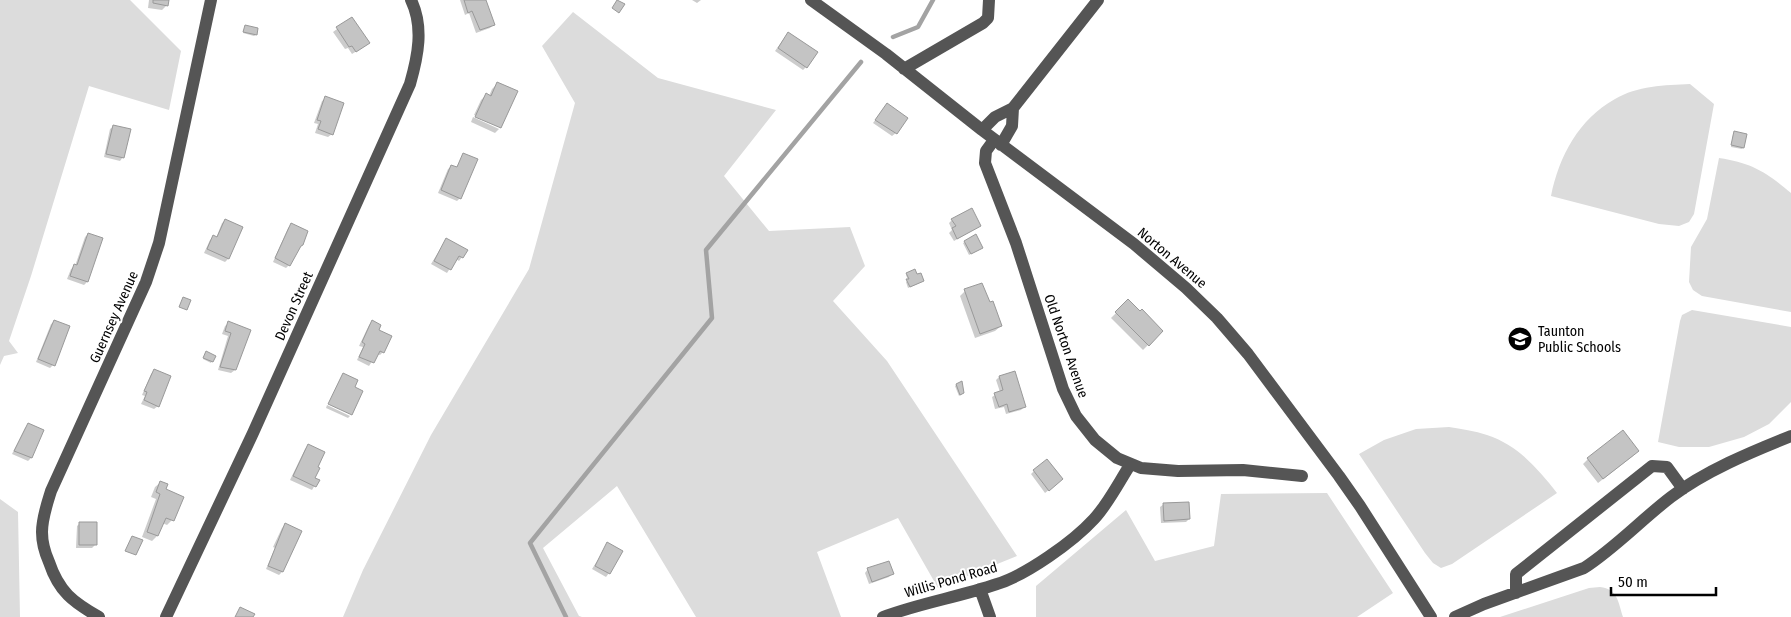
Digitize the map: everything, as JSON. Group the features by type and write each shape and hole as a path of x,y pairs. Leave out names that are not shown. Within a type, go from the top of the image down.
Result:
{"street":[{"name":"Guernsey Avenue","path":"99,617 70,598 58,583 49,564 43,543 44,518 51,491 151,271 159,243 210,0"},
{"name":"Devon Street","path":"166,617 253,433 410,84 419,34 416,11 411,0"},
{"name":"Norton Avenue","path":"811,0 904,69 1169,273 1227,328 1360,506 1431,617"},
{"path":"904,69 983,23 988,18 989,0"},
{"path":"982,130 996,116 1013,108 1098,0"},
{"name":"Old Norton Avenue","path":"1013,108 1012,126 998,142 986,151 985,164 1016,243 1063,389 1076,416 1095,440 1130,465 1161,470 1243,470 1302,476"},
{"path":"1455,617 1584,568 1599,559 1683,489 1743,457 1791,436"},
{"name":"Willis Pond Road","path":"883,617 910,607 1014,578 1028,570 1069,541 1094,518 1130,465"},
{"path":"1516,593 1516,574 1652,466 1667,467 1683,489"},
{"path":"980,589 990,617"}],"shaded area":[{"path":"0,0 130,0 181,51 169,110 89,86 31,276 9,341 18,353 4,356 0,365"},
{"path":"573,12 658,78 776,110 724,176 769,231 850,227 865,266 833,301 887,361 1017,556 938,588 898,518 817,552 841,617 696,617 617,486 543,548 579,616 582,617 343,617 363,570 431,435 529,269 575,103 542,46"},
{"path":"1690,84 1714,104 1694,214 1689,222 1679,226 1659,224 1551,196 1559,167 1572,140 1602,107 1632,91"},
{"path":"1719,158 1750,166 1774,179 1791,193 1791,312 1702,296 1693,290 1689,282 1691,247 1707,219"},
{"path":"1692,310 1791,327 1791,402 1769,424 1744,437 1709,447 1679,447 1658,442 1680,321 1682,315"},
{"path":"1449,427 1468,430 1498,439 1518,451 1535,467 1557,493 1452,564 1441,568 1433,563 1425,553 1359,454 1384,440 1416,429"},
{"path":"1327,493 1393,593 1357,617 1036,617 1036,586 1126,510 1155,561 1214,546 1221,494"},
{"path":"0,499 18,512 20,617 0,617"},
{"path":"1600,587 1614,593 1623,617 1500,617 1589,588"}],"building":[{"path":"153,0 169,0 168,6 153,3"},
{"path":"464,0 486,0 495,25 480,30 472,11 468,13"},
{"path":"617,0 625,4 619,13 612,8"},
{"path":"352,17 370,43 356,52 352,46 349,47 336,27"},
{"path":"245,25 258,28 257,35 243,32"},
{"path":"788,32 818,52 807,68 778,48"},
{"path":"497,82 518,91 501,128 475,117 486,93 491,96"},
{"path":"325,96 344,103 333,135 318,129 321,121 317,120"},
{"path":"887,103 908,118 897,134 875,120"},
{"path":"113,125 131,129 124,158 106,154"},
{"path":"1734,131 1747,134 1744,148 1731,145"},
{"path":"463,153 478,159 461,199 441,190 451,165 457,167"},
{"path":"972,208 981,226 957,239 952,228 956,226 951,219"},
{"path":"225,219 243,227 229,259 207,249 213,235 217,237"},
{"path":"291,223 308,231 303,245 290,266 275,258"},
{"path":"88,233 103,238 88,282 70,276 74,264 77,265"},
{"path":"976,234 983,248 971,254 964,241"},
{"path":"446,238 468,250 463,258 459,256 451,270 434,261"},
{"path":"915,269 917,274 921,273 924,281 910,287 906,279 909,279 906,273"},
{"path":"982,283 990,302 993,301 1002,326 980,334 964,289"},
{"path":"183,297 191,300 187,310 179,307"},
{"path":"1128,299 1140,311 1142,309 1163,331 1149,346 1115,312"},
{"path":"54,320 70,326 55,366 38,359"},
{"path":"372,320 381,325 379,330 392,336 384,353 380,351 374,363 359,357 365,344 362,342"},
{"path":"228,321 251,330 236,370 220,367 231,333 225,331"},
{"path":"206,351 216,356 213,362 203,358"},
{"path":"154,369 171,376 159,407 144,400 147,392 144,391"},
{"path":"1015,371 1026,407 1009,412 1007,404 999,407 994,393 1003,390 999,376"},
{"path":"343,373 358,380 355,387 363,391 352,415 328,404"},
{"path":"962,381 964,393 960,395 956,384"},
{"path":"28,423 44,430 32,458 14,451"},
{"path":"1623,430 1639,451 1603,479 1587,458"},
{"path":"308,444 325,452 315,478 320,480 316,487 293,476"},
{"path":"1047,459 1063,479 1049,491 1033,470"},
{"path":"160,481 168,484 166,489 184,497 174,521 166,518 158,536 147,532 160,494 156,492"},
{"path":"1189,502 1190,519 1164,521 1163,503"},
{"path":"79,522 97,522 97,545 79,545"},
{"path":"285,523 302,531 283,572 268,566"},
{"path":"132,536 143,540 136,555 125,551"},
{"path":"607,542 623,551 610,574 595,566"},
{"path":"889,561 894,574 872,582 867,568"},
{"path":"240,607 255,614 253,617 235,617"}],"waterway":[{"path":"893,37 918,27 933,0"},
{"path":"566,617 530,543 712,318 706,250 861,62"}],"place":[{"name":"Taunton Public Schools","path":"1520,339"}]}
